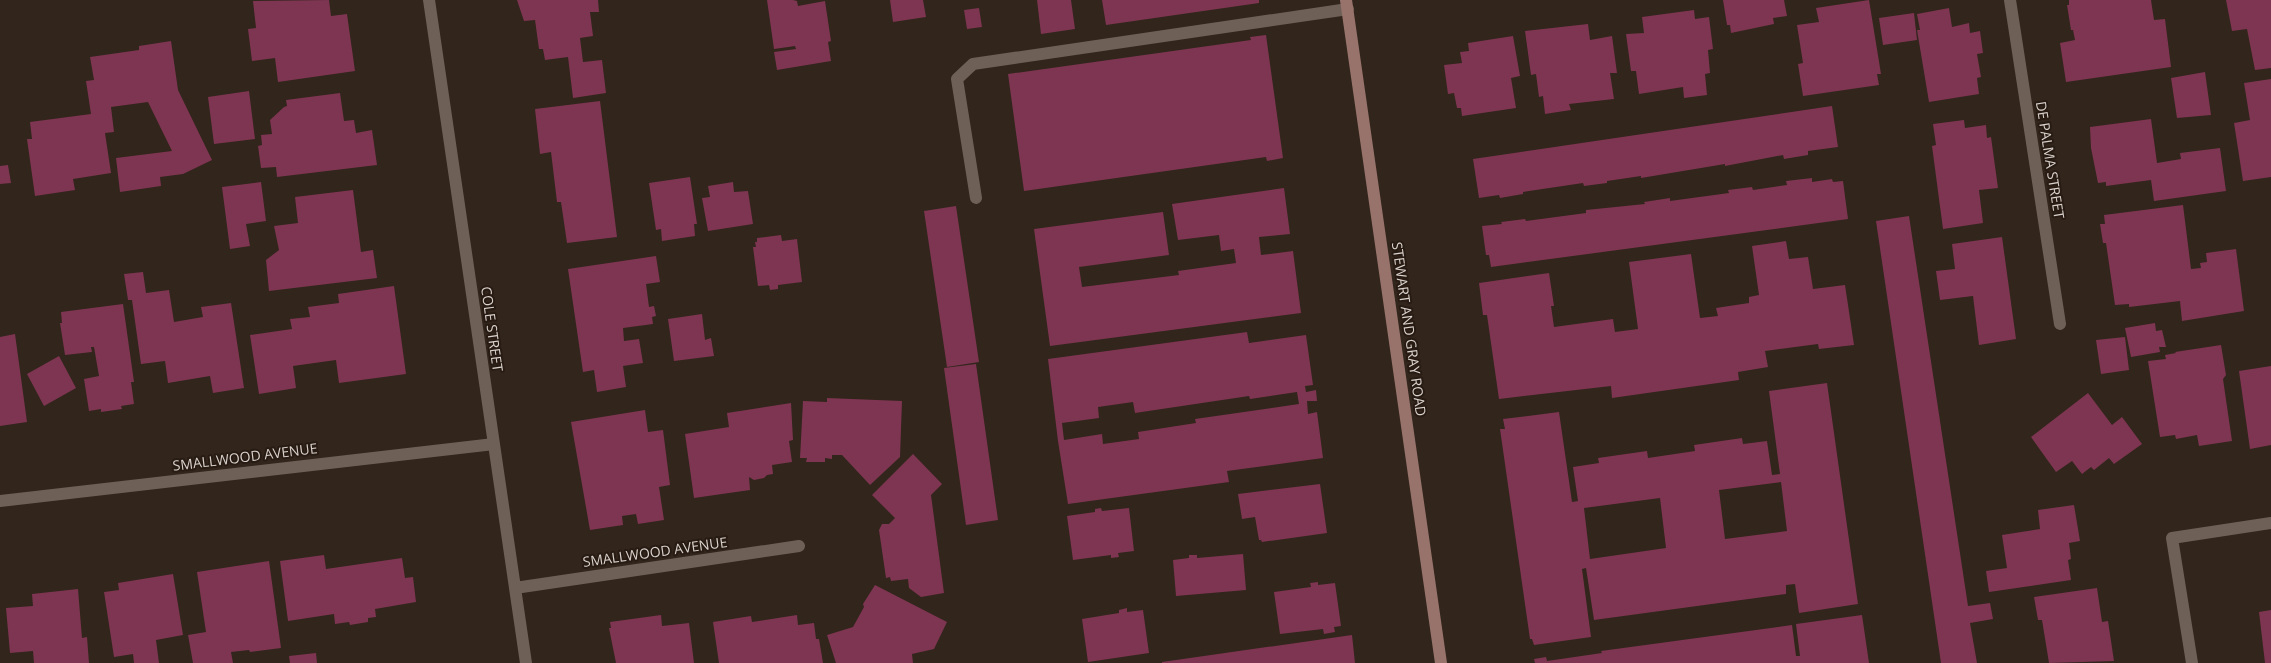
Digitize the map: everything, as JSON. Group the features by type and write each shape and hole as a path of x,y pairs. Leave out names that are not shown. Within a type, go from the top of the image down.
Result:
{"main road":[{"name":"STEWART AND GRAY ROAD","path":"1347,5 1440,663"}],"street":[{"name":"COLE STREET","path":"429,0 526,663"},
{"name":"DE PALMA STREET","path":"2010,0 2060,324"},
{"path":"976,198 957,79 973,64 1347,5"},
{"name":"SMALLWOOD AVENUE","path":"0,501 494,444"},
{"path":"2192,663 2172,538 2271,523"},
{"name":"SMALLWOOD AVENUE","path":"515,588 799,546"}],"building":[{"path":"329,0 331,16 347,14 355,71 278,82 275,58 252,61 248,29 256,28 253,1"},
{"path":"517,0 598,0 599,12 590,12 593,36 580,38 583,62 602,60 606,93 573,98 568,57 545,60 543,49 539,49 535,20 524,21"},
{"path":"767,0 793,0 797,1 798,6 825,1 831,41 828,42 831,61 777,70 774,52 796,49 795,46 774,49"},
{"path":"890,0 923,0 926,17 893,22"},
{"path":"1037,0 1071,0 1075,29 1041,34"},
{"path":"1102,0 1259,0 1259,3 1106,25"},
{"path":"1723,0 1784,0 1787,16 1773,18 1774,24 1731,33 1730,25 1727,25"},
{"path":"1869,0 1881,74 1877,74 1879,85 1803,96 1798,64 1803,63 1797,25 1819,22 1816,8"},
{"path":"2069,0 2151,0 2154,20 2165,19 2171,67 2066,82 2060,43 2075,40 2073,30 2071,30 2067,5 2069,5"},
{"path":"2226,0 2271,0 2271,68 2255,70 2247,29 2232,31"},
{"path":"979,8 982,27 967,29 964,10"},
{"path":"1949,8 1952,27 1969,23 1970,33 1980,31 1983,53 1977,54 1981,77 1977,78 1979,94 1929,102 1917,30 1920,30 1917,14"},
{"path":"1694,10 1695,19 1709,17 1713,49 1708,50 1710,73 1705,74 1707,95 1684,98 1683,87 1639,94 1636,71 1631,71 1626,34 1644,33 1642,17"},
{"path":"1914,13 1917,40 1883,45 1879,18"},
{"path":"1588,24 1590,40 1612,36 1617,73 1610,73 1614,99 1569,104 1571,110 1545,114 1543,96 1539,97 1536,74 1531,75 1525,31"},
{"path":"1266,35 1283,158 1267,161 1266,157 1024,191 1008,74 1251,40 1250,37"},
{"path":"1513,36 1520,76 1511,78 1516,108 1462,116 1461,108 1457,108 1454,93 1448,94 1444,65 1462,63 1460,52 1469,51 1468,43"},
{"path":"171,41 178,90 212,160 183,174 160,177 161,186 120,192 116,158 172,151 148,102 111,107 114,132 105,133 111,173 73,179 75,190 35,196 27,139 32,139 30,122 91,114 86,81 94,80 90,57 139,50 139,46"},
{"path":"2205,72 2211,115 2177,118 2171,78"},
{"path":"2271,79 2271,177 2243,181 2234,123 2250,120 2244,83"},
{"path":"249,91 255,139 214,144 208,97"},
{"path":"340,93 344,121 354,120 356,133 372,130 377,165 277,177 276,167 261,168 258,146 262,145 261,135 272,134 270,120 287,106 286,100"},
{"path":"600,101 617,237 567,243 561,202 557,202 551,152 540,154 535,109"},
{"path":"1832,106 1838,147 1808,151 1808,155 1784,159 1783,155 1725,166 1725,164 1641,178 1641,176 1607,181 1607,183 1584,186 1583,183 1523,192 1523,194 1500,198 1499,195 1479,198 1473,159"},
{"path":"2151,119 2157,163 2181,159 2180,153 2220,148 2226,191 2154,201 2151,180 2106,186 2106,182 2098,183 2091,148 2090,127"},
{"path":"1964,120 1965,128 1986,125 1987,138 1991,137 1998,188 1979,190 1983,223 1943,229 1932,146 1936,145 1933,124"},
{"path":"8,165 11,183 0,184 0,166"},
{"path":"690,177 697,224 694,224 695,236 662,241 661,229 656,230 649,183"},
{"path":"1812,178 1812,182 1832,179 1833,182 1843,181 1848,219 1491,267 1489,255 1486,255 1482,226 1525,219 1526,221 1586,213 1586,210 1645,204 1644,202 1670,198 1670,201 1729,193 1728,190 1752,187 1753,190 1787,185 1786,181"},
{"path":"261,182 266,221 246,224 250,246 230,249 222,187"},
{"path":"733,182 734,192 748,191 753,224 708,231 702,198 710,197 708,186"},
{"path":"1284,188 1290,234 1259,237 1261,255 1293,251 1301,313 1050,346 1034,229 1163,212 1169,255 1079,267 1082,287 1179,275 1178,271 1236,263 1234,249 1221,251 1219,235 1178,240 1172,204"},
{"path":"353,190 361,252 373,250 377,278 269,291 266,260 279,250 274,226 298,223 295,197"},
{"path":"2183,205 2191,269 2201,268 2200,263 2207,262 2206,253 2236,249 2244,311 2182,321 2180,301 2129,307 2129,304 2115,305 2106,243 2103,243 2100,224 2105,224 2104,215"},
{"path":"956,206 979,362 947,367 924,211"},
{"path":"1909,216 1968,606 1990,603 1993,619 1970,623 1977,663 1941,663 1876,221"},
{"path":"781,235 782,241 797,239 802,282 778,285 778,289 770,290 769,285 758,286 753,247 756,247 755,242 757,242 757,238"},
{"path":"2002,237 2016,339 1979,345 1973,296 1940,300 1936,271 1955,269 1952,244"},
{"path":"1786,241 1789,259 1808,257 1813,289 1845,285 1854,345 1819,349 1818,344 1765,351 1768,367 1738,372 1739,380 1612,398 1611,386 1499,399 1487,315 1483,315 1479,283 1549,273 1554,306 1551,306 1554,327 1613,319 1615,332 1638,329 1629,262 1691,254 1700,318 1718,316 1716,308 1749,303 1749,297 1759,295 1752,246"},
{"path":"656,256 660,282 646,284 649,307 654,306 656,316 652,317 653,324 623,328 624,341 639,339 643,363 623,366 626,387 597,392 594,370 583,372 568,269"},
{"path":"143,272 146,293 169,290 174,322 203,317 201,307 231,303 244,388 213,393 210,376 168,383 165,361 141,364 132,300 128,300 124,274"},
{"path":"394,286 406,374 339,383 336,360 293,366 296,388 259,394 250,335 292,329 290,319 310,317 308,307 339,303 338,294"},
{"path":"123,304 134,382 131,382 134,404 121,406 122,409 101,412 101,409 89,411 84,379 99,376 94,347 91,347 92,352 65,355 60,323 62,323 61,312"},
{"path":"702,314 705,340 711,338 714,356 674,361 668,319"},
{"path":"2155,323 2156,331 2162,330 2166,347 2159,347 2160,352 2131,357 2125,328"},
{"path":"1247,332 1249,343 1306,335 1313,385 1305,386 1306,392 1316,390 1317,401 1307,401 1308,414 1317,412 1323,458 1227,471 1229,482 1068,504 1048,359","holes":["1297,392 1299,404 1195,419 1196,423 1138,432 1139,439 1103,444 1102,434 1064,440 1062,423 1099,418 1098,407 1133,402 1135,413 1249,396 1250,399"]},
{"path":"15,334 27,422 0,426 0,337"},
{"path":"2125,337 2129,370 2101,374 2096,340"},
{"path":"2221,345 2226,375 2223,379 2232,441 2199,446 2197,435 2176,439 2175,435 2160,437 2148,361 2166,359 2165,355 2175,352"},
{"path":"59,356 76,388 44,406 27,374"},
{"path":"976,364 998,520 966,525 944,368"},
{"path":"2271,366 2271,445 2250,449 2239,371"},
{"path":"1827,383 1858,604 1799,613 1795,584 1786,585 1786,594 1594,620 1586,568 1582,569 1591,637 1534,645 1532,639 1530,639 1500,429 1505,429 1503,419 1559,412 1572,502 1578,501 1573,467 1599,463 1598,458 1647,451 1648,458 1695,451 1694,445 1742,438 1743,444 1767,441 1772,475 1780,474 1769,391","holes":["1781,482 1787,531 1725,539 1719,490","1660,498 1666,548 1590,559 1584,508"]},
{"path":"2088,393 2112,425 2122,417 2142,444 2114,464 2109,458 2094,470 2091,467 2082,474 2072,461 2056,472 2031,437"},
{"path":"827,398 902,401 900,457 870,485 842,455 832,455 832,459 825,458 825,462 806,462 807,458 800,458 803,401 827,402"},
{"path":"791,403 793,440 789,441 792,462 772,465 773,474 767,475 764,478 754,480 749,477 750,490 694,498 685,434 729,427 727,413"},
{"path":"645,410 648,432 663,430 670,485 659,487 664,520 638,524 636,514 622,516 623,525 590,530 571,422"},
{"path":"913,454 942,484 931,495 944,593 921,597 909,588 908,579 891,581 890,577 886,578 879,530 882,524 889,524 895,518 872,495"},
{"path":"1320,484 1327,533 1262,542 1259,540 1255,517 1242,519 1238,494"},
{"path":"2074,505 2080,541 2069,543 2071,559 2068,560 2071,580 1989,592 1986,571 2007,568 2002,535 2040,529 2038,510"},
{"path":"1101,508 1102,511 1129,508 1134,551 1118,553 1119,557 1111,558 1111,555 1073,560 1067,516 1095,512 1095,509"},
{"path":"1243,554 1246,590 1176,596 1173,560 1189,558 1189,555 1197,555 1197,558"},
{"path":"324,555 326,569 402,558 405,578 413,577 416,602 375,609 376,617 368,618 368,622 350,625 349,622 335,624 334,614 288,621 280,561"},
{"path":"269,561 281,648 250,652 249,650 231,652 233,663 193,663 188,635 206,632 197,572"},
{"path":"173,574 183,635 156,640 159,663 134,663 133,654 114,657 104,592 119,590 118,583"},
{"path":"1318,582 1318,585 1335,583 1341,626 1334,627 1335,632 1324,634 1323,629 1280,634 1274,592 1311,587 1310,583"},
{"path":"875,585 947,622 934,649 912,654 913,663 836,663 827,635 853,627 864,607 863,604"},
{"path":"2097,588 2102,622 2108,621 2114,661 2049,663 2042,620 2038,620 2034,597"},
{"path":"78,589 82,638 87,637 89,663 34,663 33,651 10,653 6,608 33,606 32,594"},
{"path":"1127,608 1127,612 1143,610 1149,653 1088,662 1082,619 1119,613 1119,610"},
{"path":"2271,610 2271,663 2265,663 2259,612"},
{"path":"661,615 662,626 689,623 694,663 616,663 609,628 611,628 610,622"},
{"path":"797,615 798,625 814,623 816,639 819,639 823,663 719,663 713,622 751,616 752,622"},
{"path":"1862,615 1869,663 1535,663 1534,659 1546,657 1547,661 1602,653 1601,651 1792,625 1796,656 1800,656 1796,624"},
{"path":"1352,635 1355,663 1162,663 1162,662"},
{"path":"316,653 317,663 290,663 289,656"}]}
